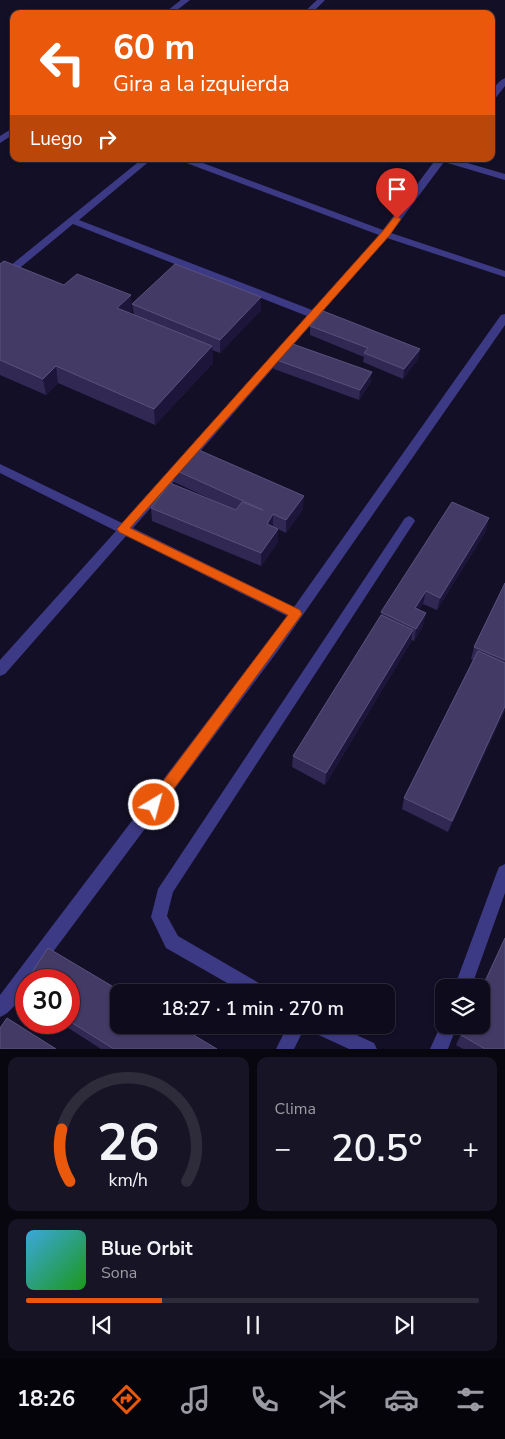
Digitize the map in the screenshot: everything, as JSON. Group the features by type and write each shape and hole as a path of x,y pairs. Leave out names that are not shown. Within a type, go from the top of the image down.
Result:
{"street":[{"path":"173,10 186,0"},
{"path":"310,10 321,0"},
{"path":"495,93 505,81"},
{"path":"0,279 143,162"},
{"path":"192,162 386,234 505,274"},
{"path":"0,670 386,234 441,162"},
{"path":"453,162 505,177"},
{"path":"72,220 301,309 313,316"},
{"path":"0,1009 296,614 505,317"},
{"path":"0,468 296,614"},
{"path":"244,984 172,942 159,917 166,889 409,521"},
{"path":"465,979 505,872"},
{"path":"285,1049 292,1034"},
{"path":"336,1034 368,1049"},
{"path":"439,1049 445,1034"}],"building":[{"path":"4,261 64,285 77,274 131,295 117,308 212,346 154,409 56,366 43,379 0,360 0,264"},
{"path":"175,264 261,297 220,340 132,304"},
{"path":"323,311 420,349 404,369 364,353 368,348 310,326"},
{"path":"287,342 372,372 360,390 274,359"},
{"path":"192,447 304,496 286,520 273,514 267,524 278,529 261,553 151,508 170,483 236,510 242,502 263,510 173,469"},
{"path":"452,502 489,518 440,598 426,591 415,608 426,613 416,629 381,612"},
{"path":"505,583 505,660 474,647"},
{"path":"381,615 413,630 326,773 293,756"},
{"path":"478,651 505,663 505,706 452,821 404,798"},
{"path":"505,938 505,1049 485,1049 461,1035 490,1034 490,979 486,979"},
{"path":"48,948 110,985 110,1034 192,1034 217,1049 114,1049 80,1028 80,969 34,969"},
{"path":"7,1018 15,1023 15,1034 32,1034 56,1049 0,1049 0,1028"}],"route":[{"path":"154,805 296,614 123,529 386,234 397,219"}]}
